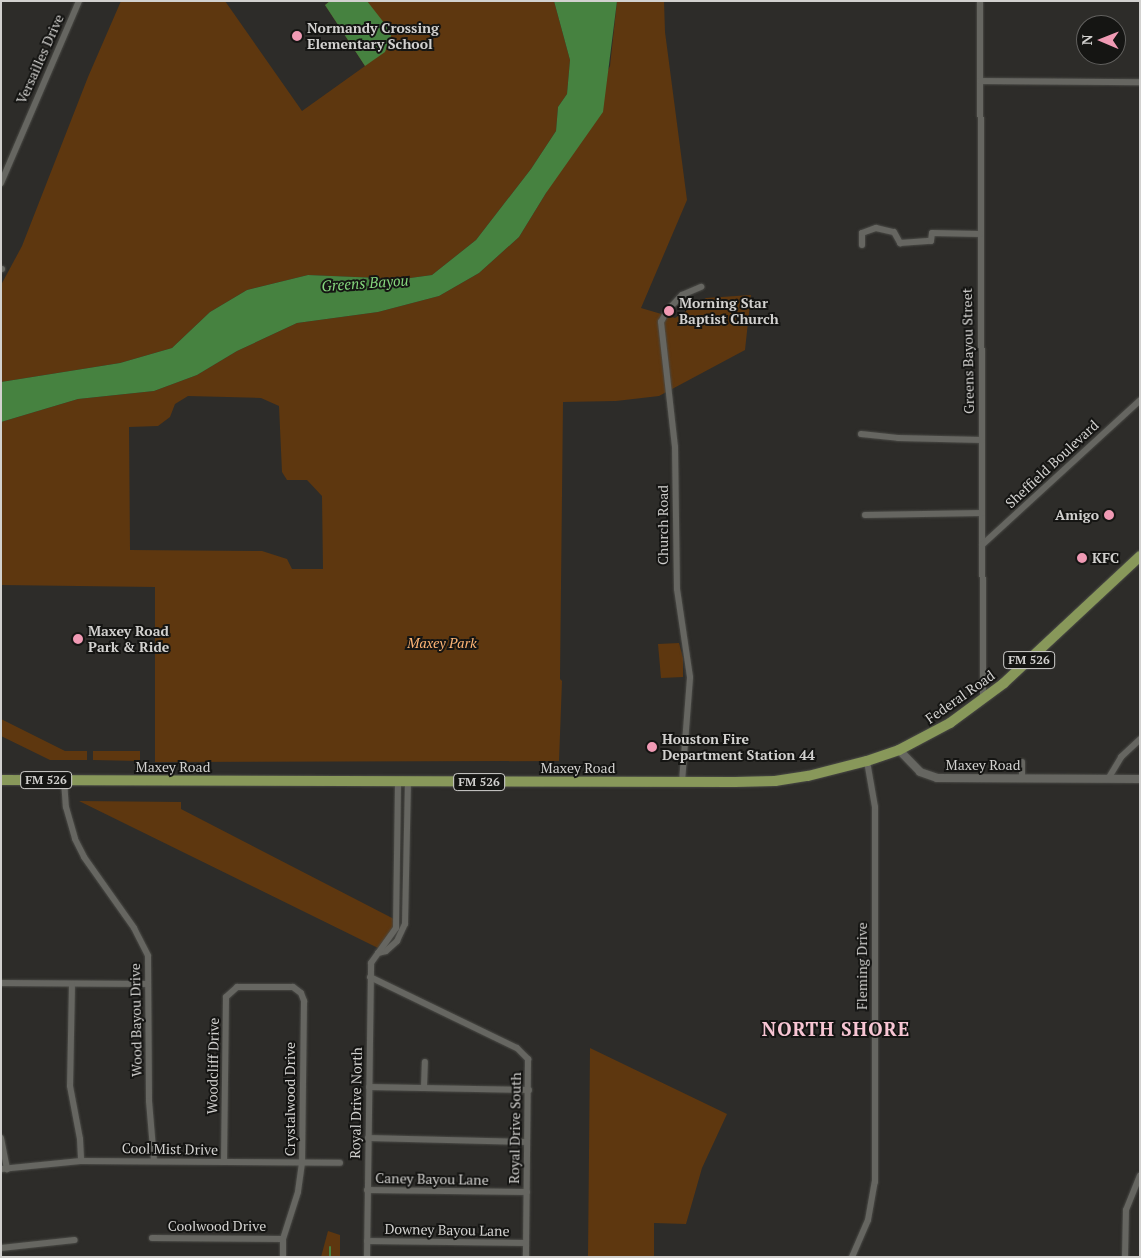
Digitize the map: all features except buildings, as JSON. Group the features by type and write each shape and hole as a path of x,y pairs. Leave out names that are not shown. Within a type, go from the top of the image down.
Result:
{"main road":[{"name":"Federal Road","path":"899,750 950,723 983,701 1140,556"},
{"name":"Maxey Road","path":"1,780 774,781 808,776 867,762 899,750"}],"street":[{"name":"Versailles Drive","path":"1,183 79,1"},
{"name":"Greens Bayou Street","path":"980,1 983,701"},
{"path":"980,81 1140,82"},
{"path":"862,245 862,233 876,228 894,232 900,243 931,241 932,233 980,234"},
{"name":"Church Road","path":"682,782 690,677 677,589 675,447 661,322 667,310 682,295 700,287"},
{"name":"Sheffield Boulevard","path":"982,545 1140,400"},
{"path":"861,434 898,438 982,440"},
{"path":"865,515 982,513"},
{"path":"1108,779 1121,757 1140,739"},
{"name":"Maxey Road","path":"899,750 920,772 937,778 1140,779"},
{"name":"Fleming Drive","path":"852,1257 868,1220 875,1182 875,807 867,762"},
{"path":"1022,762 1022,779"},
{"name":"Wood Bayou Drive","path":"64,780 66,807 75,839 84,857 134,928 148,956 149,1101 154,1161"},
{"path":"378,953 386,951 397,941 406,924 408,851 404,782"},
{"name":"Royal Drive North","path":"367,1257 371,963 396,928 398,851 404,782"},
{"path":"398,851 408,851"},
{"name":"Royal Drive South","path":"370,977 517,1048 528,1059 526,1257"},
{"path":"1,983 148,984"},
{"path":"72,984 70,1086 80,1139 81,1161"},
{"name":"Woodcliff Drive","path":"224,1162 226,997 236,987 249,987"},
{"name":"Crystalwood Drive","path":"249,987 293,988 301,993 304,1000 302,1163 298,1192 283,1239 282,1257"},
{"path":"424,1087 425,1062"},
{"path":"369,1087 529,1090"},
{"path":"1,1138 4,1169"},
{"path":"368,1138 527,1142"},
{"name":"Cool Mist Drive","path":"4,1169 81,1161 340,1163"},
{"path":"1125,1257 1126,1210 1140,1176"},
{"name":"Caney Bayou Lane","path":"367,1190 527,1192"},
{"name":"Coolwood Drive","path":"152,1238 283,1239"},
{"path":"1,1248 75,1240"},
{"name":"Downey Bayou Lane","path":"367,1241 526,1243"}],"green space":[{"path":"121,1 225,1 302,111 365,66 325,5 330,1 554,1 570,60 567,94 558,107 556,131 531,169 476,240 432,275 403,279 308,275 247,290 210,312 172,348 120,363 1,382 1,285 22,246 88,77"},
{"name":"Maxey Park","path":"617,1 664,1 665,32 687,200 641,308 675,318 706,298 751,295 745,350 659,396 616,401 563,402 560,679 562,681 559,761 155,762 155,587 1,585 1,422 78,399 154,391 197,375 237,351 297,323 378,312 439,296 479,273 519,237 546,193 610,66","holes":["188,396 261,398 279,406 282,472 287,480 307,480 322,496 323,569 292,569 287,559 262,551 130,550 129,427 158,426 170,417 175,404"]},
{"path":"679,643 683,658 683,677 661,678 658,644"},
{"path":"1,719 65,751 87,751 87,760 50,760 1,736"},
{"path":"93,751 140,751 140,761 93,760"},
{"path":"79,801 181,802 181,809 394,919 393,929 389,938 378,948"},
{"path":"590,1048 727,1114 702,1168 686,1224 654,1223 654,1257 588,1256"},
{"path":"328,1231 340,1235 340,1257 321,1257"}],"water":[{"path":"330,1 367,1 392,33 385,52 365,66 325,5"},
{"name":"Greens Bayou","path":"554,1 617,1 603,112 546,193 519,237 479,273 439,296 378,312 297,323 237,351 197,375 154,391 78,399 1,422 1,382 120,363 172,348 210,312 247,290 308,275 403,279 432,275 476,240 531,169 556,131 558,107 567,94 570,60"}],"waterway":[{"path":"330,1247 330,1257"}],"place":[{"name":"Normandy Crossing Elementary School","path":"297,36"},
{"name":"Morning Star Baptist Church","path":"669,311"},
{"name":"Amigo","path":"1109,515"},
{"name":"KFC","path":"1082,558"},
{"name":"Maxey Road Park & Ride","path":"78,639"},
{"name":"Houston Fire Department Station 44","path":"652,747"}],"district":[{"name":"NORTH SHORE","path":"836,1029"}]}
